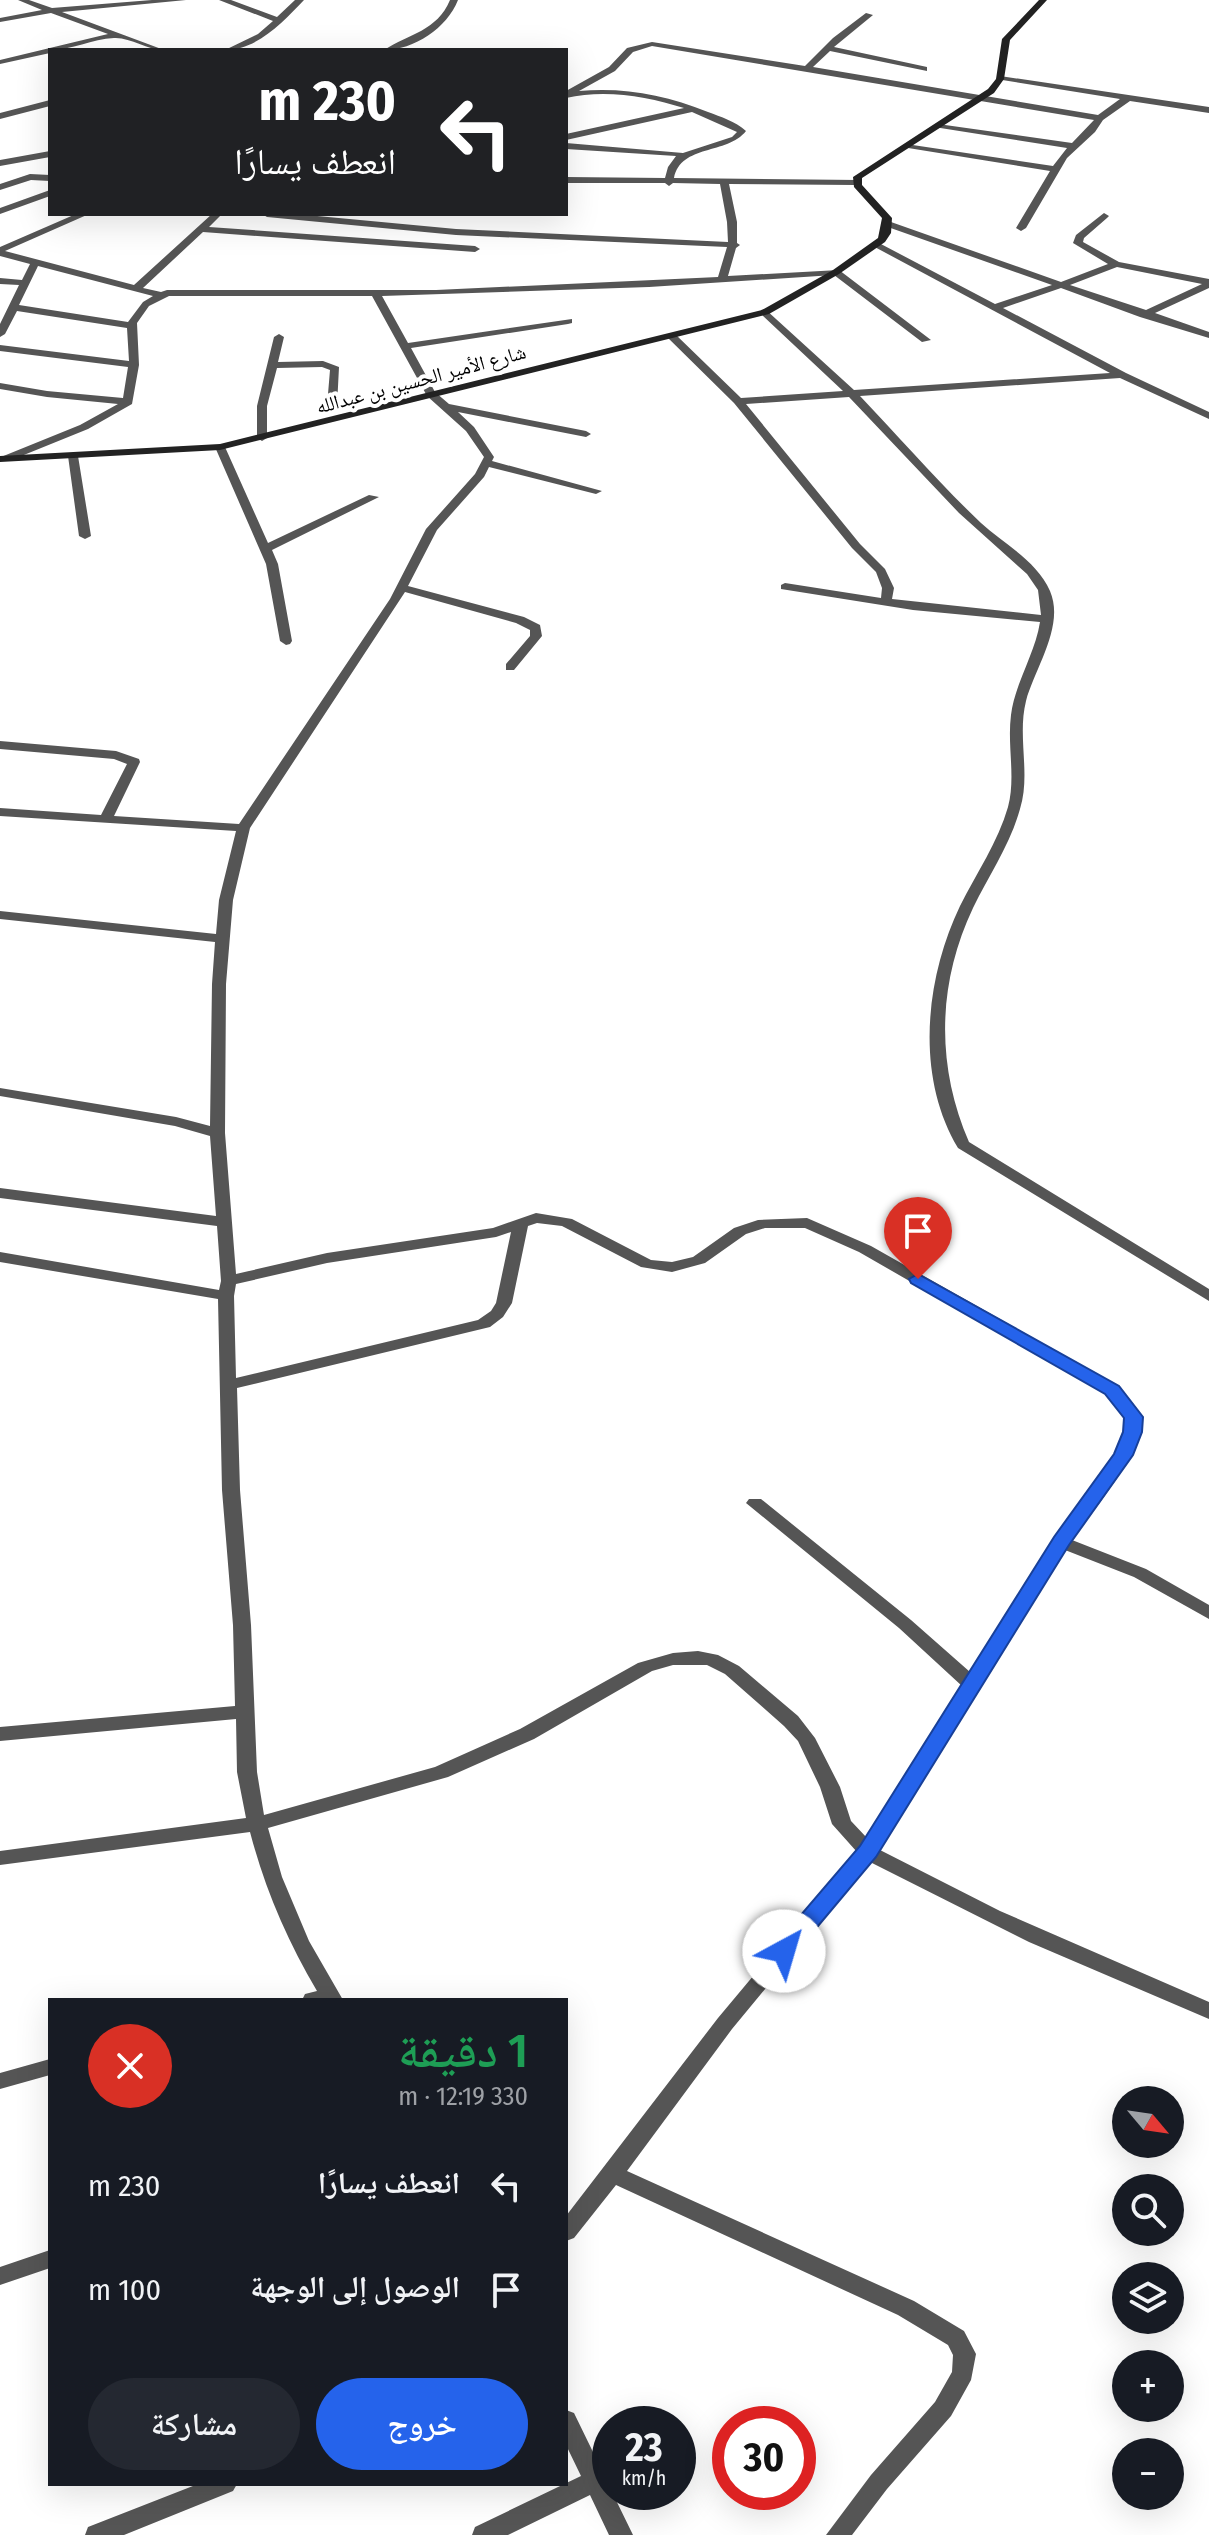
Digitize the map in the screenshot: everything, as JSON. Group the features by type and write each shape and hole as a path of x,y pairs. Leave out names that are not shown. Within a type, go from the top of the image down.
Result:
{"street":[{"path":"22,0 154,48"},
{"path":"0,20 55,10 182,0"},
{"path":"223,0 279,20"},
{"path":"234,48 261,36 300,0"},
{"path":"392,48 441,23 454,0"},
{"path":"855,182 866,170 981,98 1000,79 1006,39 1043,0"},
{"path":"806,70 869,15"},
{"path":"60,48 115,35"},
{"path":"568,94 612,69 630,50 649,44 1100,118"},
{"path":"829,48 924,69"},
{"path":"0,62 48,51"},
{"path":"1000,79 1209,110"},
{"path":"568,95 634,91 662,97 742,131 741,135 682,156 672,167 669,183"},
{"path":"1021,228 1055,169 1073,146 1092,130 1100,118 1128,98"},
{"path":"0,116 48,104"},
{"path":"568,137 694,109"},
{"path":"938,127 1073,146"},
{"path":"568,146 671,152 682,156"},
{"path":"906,147 1055,169"},
{"path":"0,152 15,160"},
{"path":"0,163 48,154"},
{"path":"0,187 30,177 48,178"},
{"path":"568,180 855,182 883,211 888,224 886,233 876,245 1122,375 1209,416"},
{"path":"722,280 735,245 734,225 724,183"},
{"path":"0,211 48,194"},
{"path":"0,252 80,216"},
{"path":"135,290 215,216"},
{"path":"288,216 456,232 735,245"},
{"path":"1104,216 1077,240 1082,246 1116,264 1209,283"},
{"path":"888,224 1209,335"},
{"path":"201,229 475,249"},
{"name":"شارع الأمير الحسين بن عبدالله","path":"4,457 220,447 262,438 765,312 836,272 876,245"},
{"path":"0,252 159,295 252,291 375,293 574,288 836,272 926,340"},
{"path":"0,334 35,263"},
{"path":"993,308 1116,264"},
{"path":"0,281 25,283"},
{"path":"1144,315 1209,283"},
{"path":"325,1998 272,1877 256,1824 247,1772 242,1625 231,1490 227,1288 217,1133 222,939 226,900 243,828 402,588 432,529 489,457 482,443 431,394 375,293"},
{"path":"4,457 70,433 116,412 128,402 134,365 132,326 138,312 159,295"},
{"path":"13,307 132,326"},
{"path":"765,312 851,393 980,528 1033,575 1049,603 1015,719 1019,785 1015,804 1008,826 959,924 938,1007 937,1054 948,1115 963,1145 1209,1296"},
{"path":"407,346 568,321"},
{"path":"670,335 738,401 856,546 881,571 888,588 886,602"},
{"path":"262,438 262,406 279,337"},
{"path":"0,348 134,365"},
{"path":"272,365 323,364 335,369 332,406"},
{"path":"738,401 1122,375"},
{"path":"0,386 128,402"},
{"path":"446,407 586,434"},
{"path":"220,447 267,548 286,641"},
{"path":"73,456 85,536"},
{"path":"487,463 596,491"},
{"path":"267,548 373,497"},
{"path":"785,587 886,602 1046,619"},
{"path":"402,588 520,620 536,628 536,636 510,667"},
{"path":"0,745 116,755 134,762 105,820"},
{"path":"0,812 243,828"},
{"path":"0,915 222,939"},
{"path":"0,1092 161,1119 217,1133"},
{"path":"0,1193 223,1222"},
{"path":"0,1257 227,1288 327,1258 520,1225 536,1218 555,1219 586,1231 618,1252 647,1264 672,1267 699,1260 740,1231 764,1223 807,1223 865,1249 1101,1383 1125,1403 1133,1417 1133,1432 1123,1455 1061,1542 868,1852 798,1932 681,2081 615,2175 568,2230"},
{"path":"228,1385 484,1324 497,1314 504,1303 520,1225"},
{"path":"755,1503 905,1624 972,1684"},
{"path":"1061,1542 1140,1573 1209,1613"},
{"path":"0,1858 256,1824 441,1772 527,1734 645,1667 673,1659 698,1657 711,1659 732,1670 806,1738 830,1787 842,1824 868,1852 1067,1951 1209,2011"},
{"path":"0,1734 245,1712"},
{"path":"0,2081 48,2068"},
{"path":"615,2175 906,2308 956,2338 965,2354 963,2373 943,2409 879,2482 838,2535"},
{"path":"0,2276 48,2260"},
{"path":"568,2424 592,2475"},
{"path":"484,2535 592,2482"},
{"path":"97,2535 220,2486"},
{"path":"609,2510 621,2535"}],"route":[{"path":"784,1951 868,1852 1061,1542 1123,1455 1133,1432 1133,1417 1112,1390 918,1279"}]}
